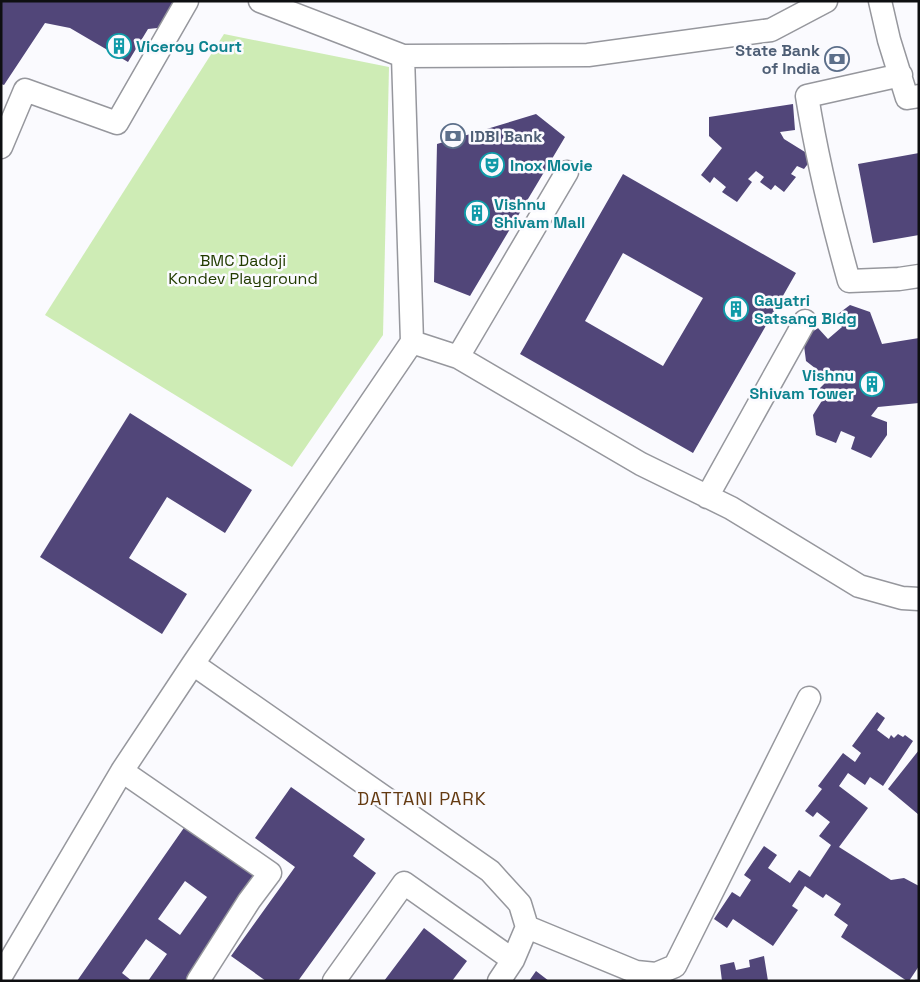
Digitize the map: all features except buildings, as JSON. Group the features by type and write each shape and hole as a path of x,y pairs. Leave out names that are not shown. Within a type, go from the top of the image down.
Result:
{"street":[{"path":"1,147 24,90 117,123 188,1"},
{"path":"260,1 403,56 588,55 771,30 826,1"},
{"path":"880,1 889,40 907,98 919,96"},
{"path":"1,976 122,771 412,342 403,56"},
{"path":"901,75 807,96 814,137 835,230 849,281 899,279 919,276"},
{"path":"458,357 568,172"},
{"path":"707,496 805,321"},
{"path":"412,342 458,357 641,464 731,508 859,586 902,598 919,599"},
{"path":"193,664 490,871 520,904 527,927 513,960 499,981"},
{"path":"527,927 636,972 656,974 675,966 809,698"},
{"path":"122,771 270,873 249,901 198,981"},
{"path":"334,981 404,883 513,960"}],"green space":[{"name":"BMC Dadoji Kondev Playground","path":"224,34 389,67 383,335 292,467 45,315"}],"place":[{"name":"Viceroy Court","path":"119,46"},
{"name":"State Bank of India","path":"837,59"},
{"name":"IDBI Bank","path":"453,136"},
{"name":"Inox Movie","path":"492,165"},
{"name":"Vishnu Shivam Mall","path":"477,213"},
{"name":"Gayatri Satsang Bldg","path":"736,309"},
{"name":"Vishnu Shivam Tower","path":"872,384"}],"district":[{"name":"DATTANI PARK","path":"422,799"}]}
